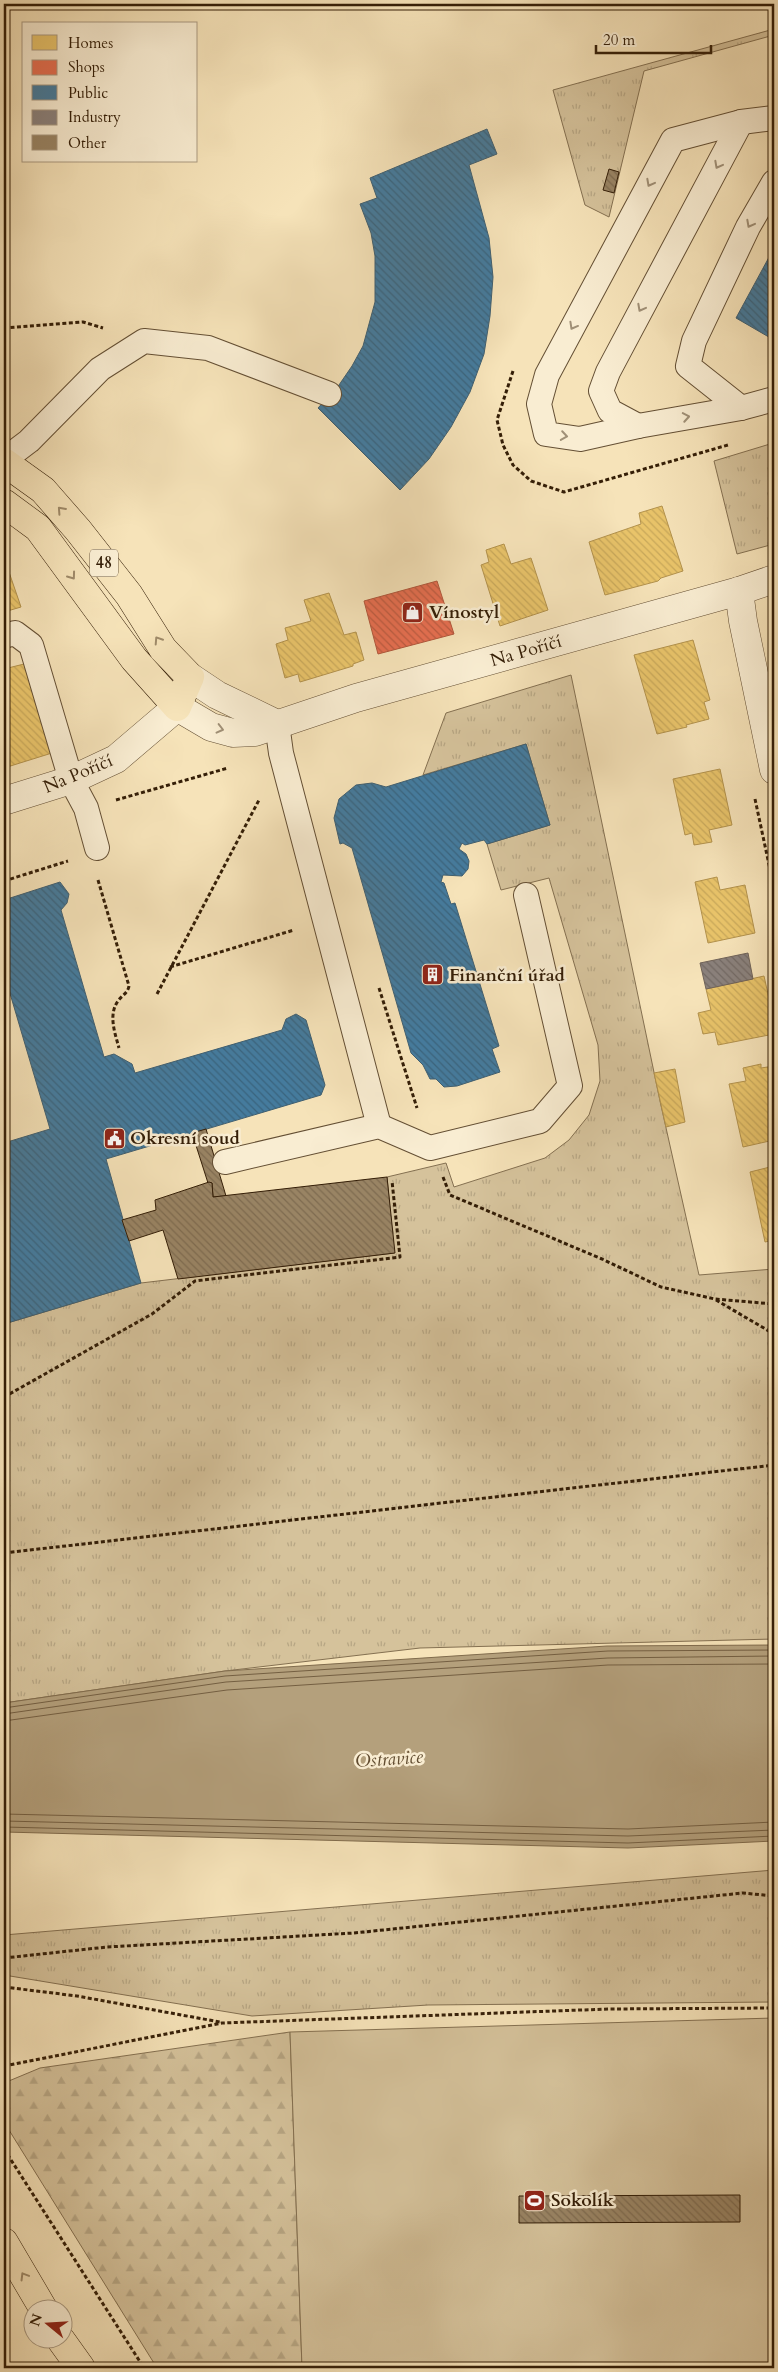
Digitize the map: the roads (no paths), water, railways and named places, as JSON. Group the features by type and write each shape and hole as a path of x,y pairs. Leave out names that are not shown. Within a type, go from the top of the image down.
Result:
{"main road":[{"name":"48","path":"4,461 42,490 78,530 129,595 163,649 190,677"},
{"name":"48","path":"4,503 38,528 134,659 177,707"},
{"path":"177,707 190,677"},
{"path":"4,2242 38,2300"},
{"path":"68,2350 81,2368"}],"street":[{"name":"Na Poříčí","path":"4,801 71,780 116,759 177,707 211,727 233,733 255,732 356,698 739,591 774,579"},
{"path":"739,591 743,621 774,770"},
{"path":"190,677 217,694 277,724"}],"lane":[{"path":"774,118 741,122 673,140 546,375 539,404 546,434 580,439 638,426 741,408 774,399"},
{"path":"638,426 610,411 601,391 608,372 741,122"},
{"path":"741,408 688,366 694,342 748,227 774,182"},
{"path":"4,461 29,441 100,368 144,341 208,348 329,394"},
{"path":"4,636 15,633 31,645 71,780 86,808 97,848"},
{"path":"277,724 281,753 379,1126"},
{"path":"225,1162 379,1126 430,1148 540,1121 570,1086 526,895"}],"water":[{"name":"Ostravice","path":"774,1645 774,1841 628,1848 4,1832 4,1703 225,1671 607,1646"}],"place":[{"name":"Vínostyl","path":"413,612"},
{"name":"Finanční úřad","path":"433,975"},
{"name":"Okresní soud","path":"114,1138"},
{"name":"Sokolík","path":"535,2200"}]}
